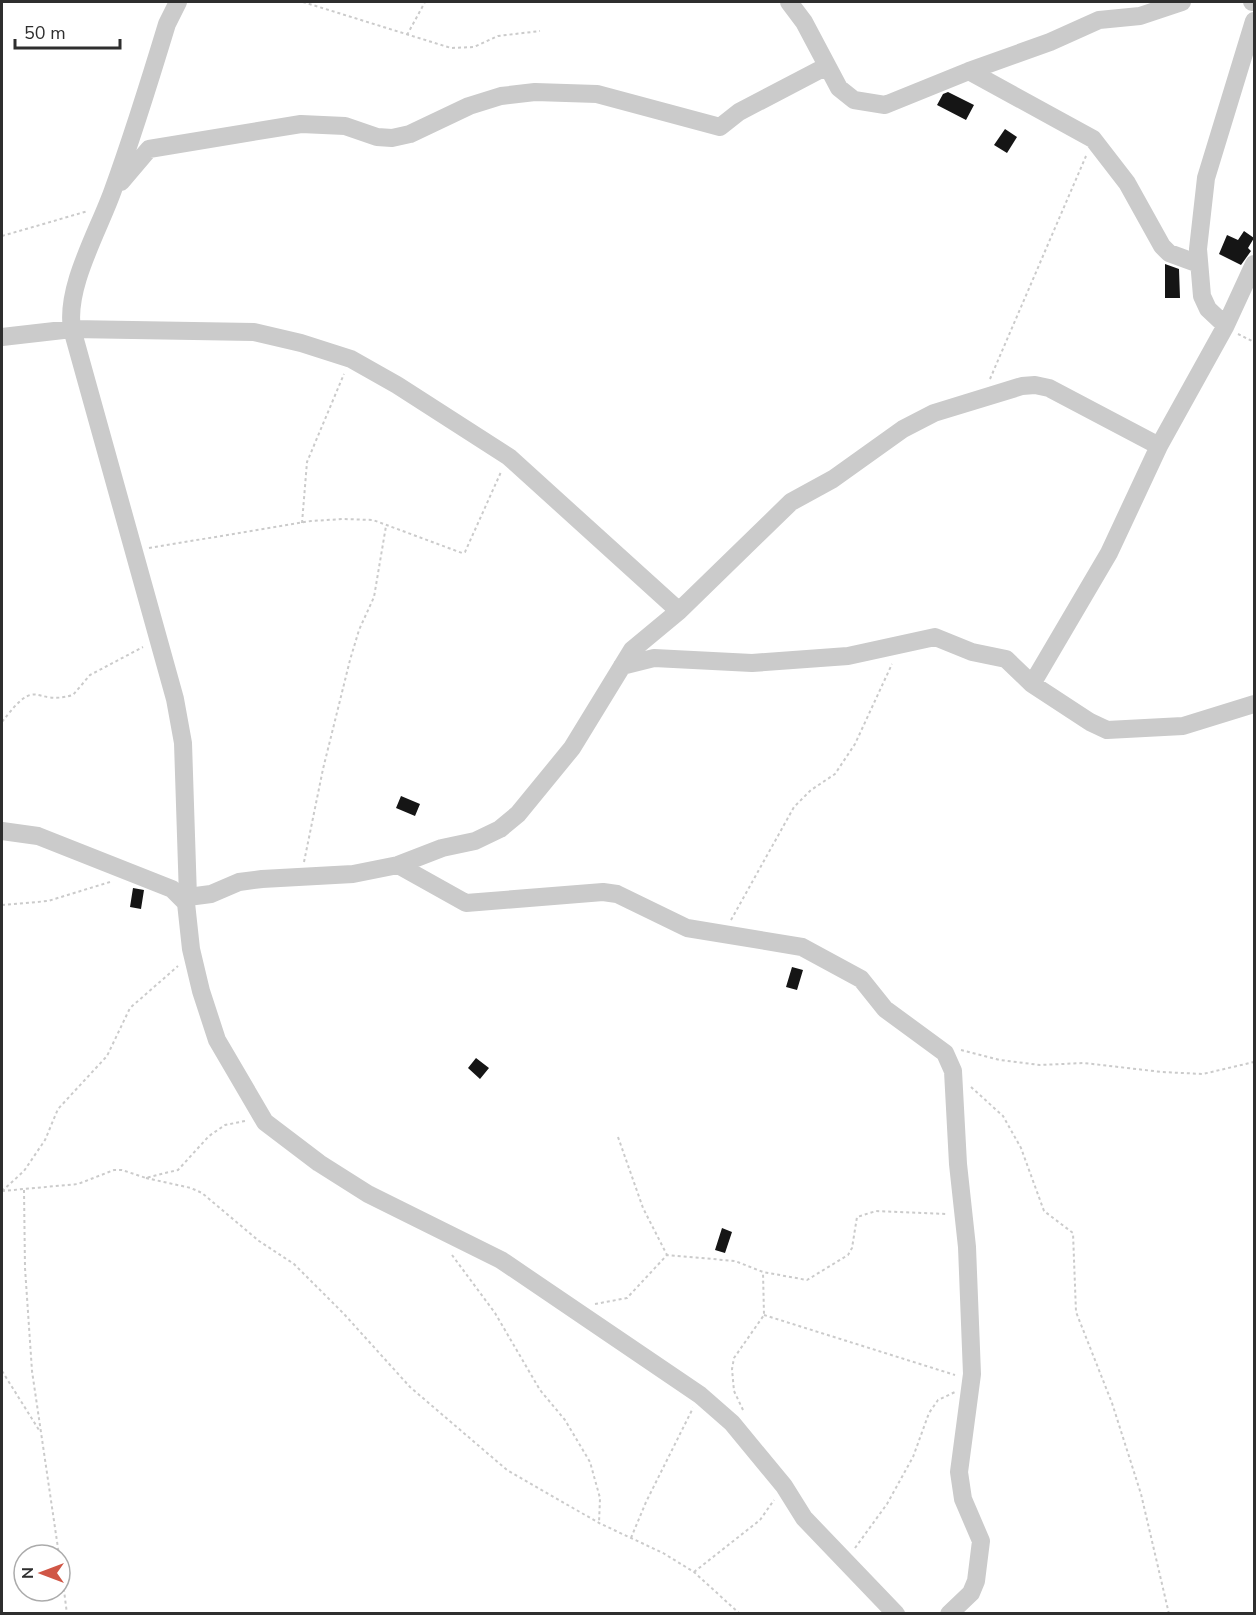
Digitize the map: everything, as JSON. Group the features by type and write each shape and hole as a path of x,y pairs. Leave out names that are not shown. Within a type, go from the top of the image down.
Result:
{"street":[{"path":"178,2 167,24 110,199 78,278 70,308 72,329 175,699 183,742 187,900 191,950 217,1040 265,1122 319,1163 368,1194 501,1260 700,1395 732,1423 784,1486 804,1518 896,1614"},
{"path":"789,2 804,22 838,88 854,100 878,105 895,104 969,71 1050,42 1099,20 1140,16 1182,2"},
{"path":"1226,325 1208,309 1202,296 1198,249 1206,178 1254,21"},
{"path":"110,199 149,149 301,124 345,126 376,137 392,138 410,134 469,106 501,96 535,92 597,94 720,127 739,112 827,66"},
{"path":"969,71 1093,139 1127,183 1162,246 1169,253 1199,264"},
{"path":"1032,684 1109,553 1160,446 1226,325 1254,264"},
{"path":"2,337 72,329 254,332 301,343 351,359 397,385 509,457 679,611"},
{"path":"2,831 38,836 137,873 187,900 211,894 239,882 353,874 399,865 442,848 475,841 500,829 518,814 572,748 632,650 679,611 791,502 832,479 903,429 934,413 983,396 1035,385 1049,388 1160,446"},
{"path":"622,666 654,658 752,663 848,656 935,637 972,652 1006,659 1032,684 1090,722 1107,730 1183,726 1254,704"},
{"path":"399,865 466,903 603,892 617,894 687,928 802,947 861,980 885,1009 937,1044 945,1053 953,1071 967,1247 971,1384 959,1472 963,1499 981,1541 976,1581 971,1593 949,1614"}],"path":[{"path":"303,2 451,48 474,47 498,36 540,31"},
{"path":"407,35 425,2"},
{"path":"983,396 1093,139"},
{"path":"2,236 110,199"},
{"path":"302,523 307,462 351,359"},
{"path":"132,551 302,523 343,519 373,520 459,553 465,552 509,457"},
{"path":"301,876 322,769 350,660 359,630 374,597 386,525"},
{"path":"2,722 24,696 35,693 59,697 73,695 90,675 140,650 157,635"},
{"path":"722,935 794,807 811,790 835,774 855,744 902,643"},
{"path":"2,905 48,902 137,873"},
{"path":"2,1191 24,1171 45,1140 58,1109 107,1056 130,1008 164,981 191,950"},
{"path":"937,1044 1000,1060 1040,1065 1083,1063 1203,1074 1254,1062"},
{"path":"953,1071 1003,1116 1021,1148 1044,1212 1073,1233 1076,1312 1112,1403 1142,1494 1168,1614"},
{"path":"146,1178 178,1170 209,1136 225,1125 252,1119 265,1122"},
{"path":"618,1137 643,1209 667,1255"},
{"path":"2,1191 78,1184 114,1170 122,1170 202,1193 259,1241 294,1264 344,1314 410,1388 507,1470 599,1523 694,1572 740,1614"},
{"path":"24,1190 27,1325 57,1543"},
{"path":"667,1255 735,1261 763,1272 799,1280 811,1278 848,1255 852,1248 857,1216 876,1212 964,1215"},
{"path":"447,1248 495,1313 540,1390 565,1420 590,1462 600,1498 599,1523"},
{"path":"571,1307 623,1300 667,1255"},
{"path":"745,1416 734,1391 732,1369 734,1358 764,1315 763,1272"},
{"path":"764,1315 845,1338 971,1384"},
{"path":"2,1371 40,1432"},
{"path":"845,1563 892,1494 913,1457 934,1405 952,1392 971,1384"},
{"path":"632,1538 646,1502 700,1395"},
{"path":"694,1572 760,1520 784,1486"}],"building":[{"path":"948,92 974,105 966,120 937,105 943,94"},
{"path":"1005,129 1017,137 1007,153 994,145"},
{"path":"1244,231 1254,238 1248,248 1251,251 1241,265 1219,254 1227,235 1238,240"},
{"path":"1165,264 1179,269 1180,298 1165,298"},
{"path":"401,796 420,804 415,816 396,808"},
{"path":"133,888 144,890 141,909 130,907"},
{"path":"792,967 803,970 797,990 786,987"},
{"path":"476,1058 489,1068 480,1079 468,1068"},
{"path":"722,1228 732,1232 725,1253 715,1250"}]}
